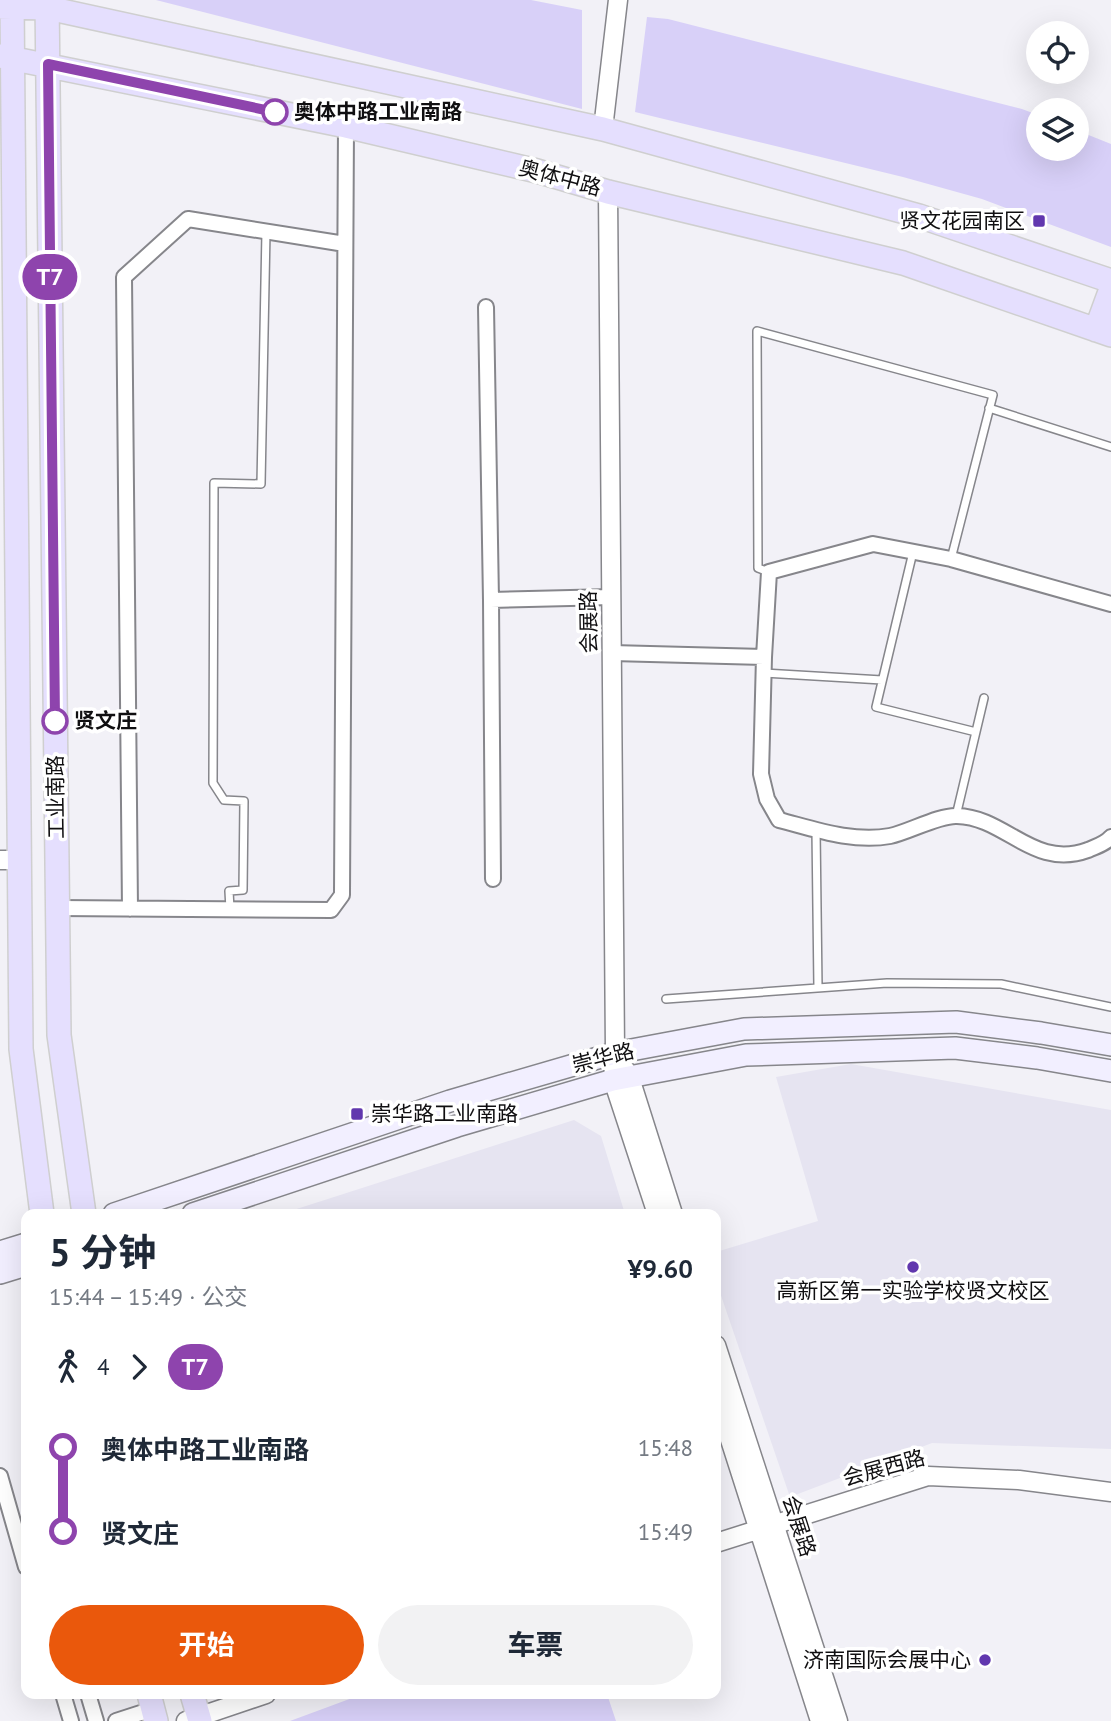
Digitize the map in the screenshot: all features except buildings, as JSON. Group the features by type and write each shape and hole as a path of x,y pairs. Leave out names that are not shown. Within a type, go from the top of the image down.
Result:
{"main road":[{"path":"8,5 48,4 603,129 919,216 1111,281"},
{"name":"工业南路","path":"48,4 59,1035 83,1209"},
{"name":"工业南路","path":"8,5 6,56 10,860 21,1049 40,1209"},
{"name":"奥体中路","path":"6,56 346,126 903,263 1103,333"},
{"path":"1103,333 1111,289"},
{"name":"崇华路","path":"129,1209 450,1101 615,1053 744,1029 956,1022 1111,1045"},
{"name":"崇华路","path":"208,1209 457,1126 621,1078 747,1055 955,1048 1111,1071"},
{"path":"0,1252 21,1246"},
{"path":"0,1273 21,1267"},
{"path":"193,1699 195,1720"}],"street":[{"path":"603,129 618,0"},
{"path":"58,908 331,910 342,895 346,126"},
{"name":"会展路","path":"608,192 615,1053 656,1209"},
{"path":"130,909 124,277 188,219 345,244"},
{"path":"486,307 493,879"},
{"path":"1111,604 951,559 873,544 769,572 761,774 767,799 779,820 816,830 875,838 956,816 996,826 1028,847 1064,855 1106,843 1111,837"},
{"path":"491,600 611,597"},
{"path":"612,653 764,657"},
{"name":"会展路","path":"621,1078 671,1209"},
{"name":"会展路","path":"721,1363 820,1721"},
{"name":"会展路","path":"721,1409 838,1721"},
{"path":"0,1476 21,1550"},
{"name":"会展西路","path":"721,1541 928,1476 1019,1480 1111,1492"},
{"path":"64,1699 71,1721"},
{"path":"89,1699 96,1721"},
{"path":"195,1720 252,1699"},
{"path":"116,1721 152,1708"}],"lane":[{"path":"230,909 229,891 243,890 244,801 224,800 213,783 214,483 261,484 266,230"},
{"path":"769,572 758,568 757,331 993,395 951,559"},
{"path":"989,408 1111,447"},
{"path":"913,552 876,707 976,732"},
{"path":"764,673 882,680"},
{"path":"956,816 984,698"},
{"path":"816,830 818,988"},
{"path":"666,999 887,984 1001,984 1111,1007"}],"shaded area":[{"path":"156,0 531,0 582,10 582,109"},
{"path":"647,17 668,19 1022,109 1026,110 1026,161 1089,161 1089,135 1111,144 1111,247 982,199 903,177 635,112"},
{"name":"高新区第一实验学校贤文校区","path":"851,1064 1111,1110 1111,1449 932,1443 790,1497 721,1296 721,1250 818,1221 776,1077"},
{"path":"574,1120 601,1136 623,1209 297,1209"},
{"path":"349,1699 609,1699 616,1721 290,1721"}],"bus line":[{"name":"T7","path":"55,721 48,64 275,112"}],"place":[{"name":"奥体中路工业南路","path":"275,112"},
{"name":"贤文花园南区","path":"1039,221"},
{"name":"贤文庄","path":"55,721"},
{"name":"崇华路工业南路","path":"357,1114"},
{"name":"高新区第一实验学校贤文校区","path":"913,1267"},
{"name":"济南国际会展中心","path":"985,1660"}]}
